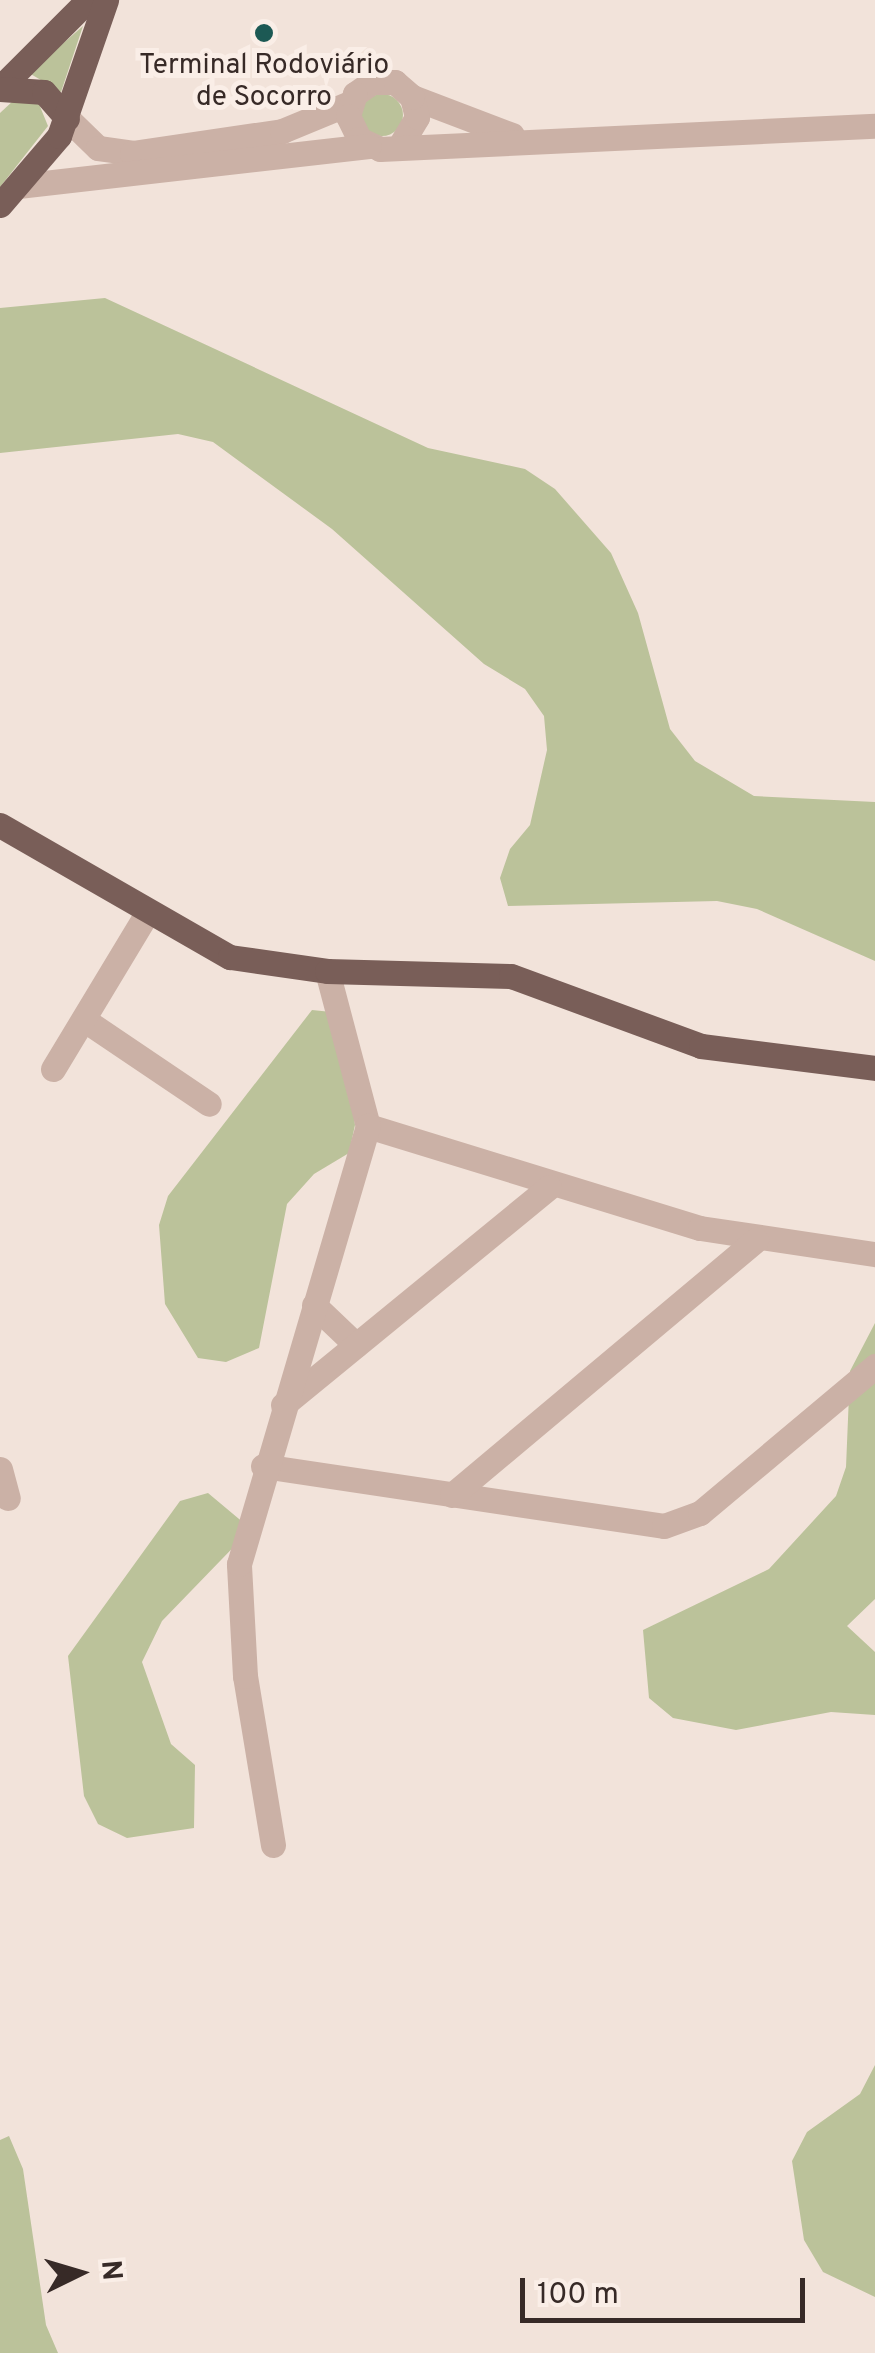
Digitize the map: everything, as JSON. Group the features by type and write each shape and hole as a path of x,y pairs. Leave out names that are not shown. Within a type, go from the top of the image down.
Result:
{"main road":[{"path":"0,89 88,0"},
{"path":"0,205 67,118 106,0"},
{"path":"0,89 44,92 67,118"},
{"path":"0,825 146,915 230,957 327,971 510,976 701,1046 875,1068"}],"street":[{"path":"67,118 98,148 132,153 282,131 350,102 383,80 412,97 526,140"},
{"path":"400,144 414,128 412,97"},
{"path":"350,102 351,128 370,146"},
{"path":"18,186 370,146 875,126"},
{"path":"53,1070 86,1021 146,915"},
{"path":"273,1845 238,1593 263,1466 368,1126 327,971"},
{"path":"86,1021 209,1104"},
{"path":"368,1126 549,1187 756,1240 875,1254"},
{"path":"282,1405 549,1187"},
{"path":"452,1495 756,1240"},
{"path":"314,1305 356,1346"},
{"path":"263,1466 633,1527 684,1520 875,1366"},
{"path":"0,1468 8,1498"}],"green space":[{"path":"83,26 61,92 29,73"},
{"path":"382,94 397,100 403,115 397,130 382,136 367,130 361,115 367,100"},
{"path":"14,100 39,104 48,126 0,187 0,113"},
{"path":"105,298 428,448 525,469 555,489 611,553 638,613 670,729 695,761 754,796 875,802 875,961 757,909 717,901 508,906 500,878 510,849 530,825 547,750 544,716 525,689 484,664 332,529 213,442 178,434 0,453 0,308"},
{"path":"312,1010 341,1013 355,1125 349,1153 314,1174 287,1204 259,1348 226,1362 198,1358 165,1304 159,1225 168,1196"},
{"path":"875,1323 875,1599 847,1626 875,1652 875,1715 831,1712 736,1730 673,1718 649,1698 643,1630 769,1569 836,1496 846,1467 850,1371"},
{"path":"208,1493 251,1529 162,1621 142,1662 171,1744 195,1765 194,1828 127,1838 98,1824 84,1796 68,1656 180,1501"},
{"path":"875,2065 875,2297 823,2272 804,2240 792,2161 807,2132 860,2094"},
{"path":"9,2136 23,2169 46,2325 58,2353 0,2353 0,2140"}],"place":[{"name":"Terminal Rodoviário de Socorro","path":"264,33"}]}
